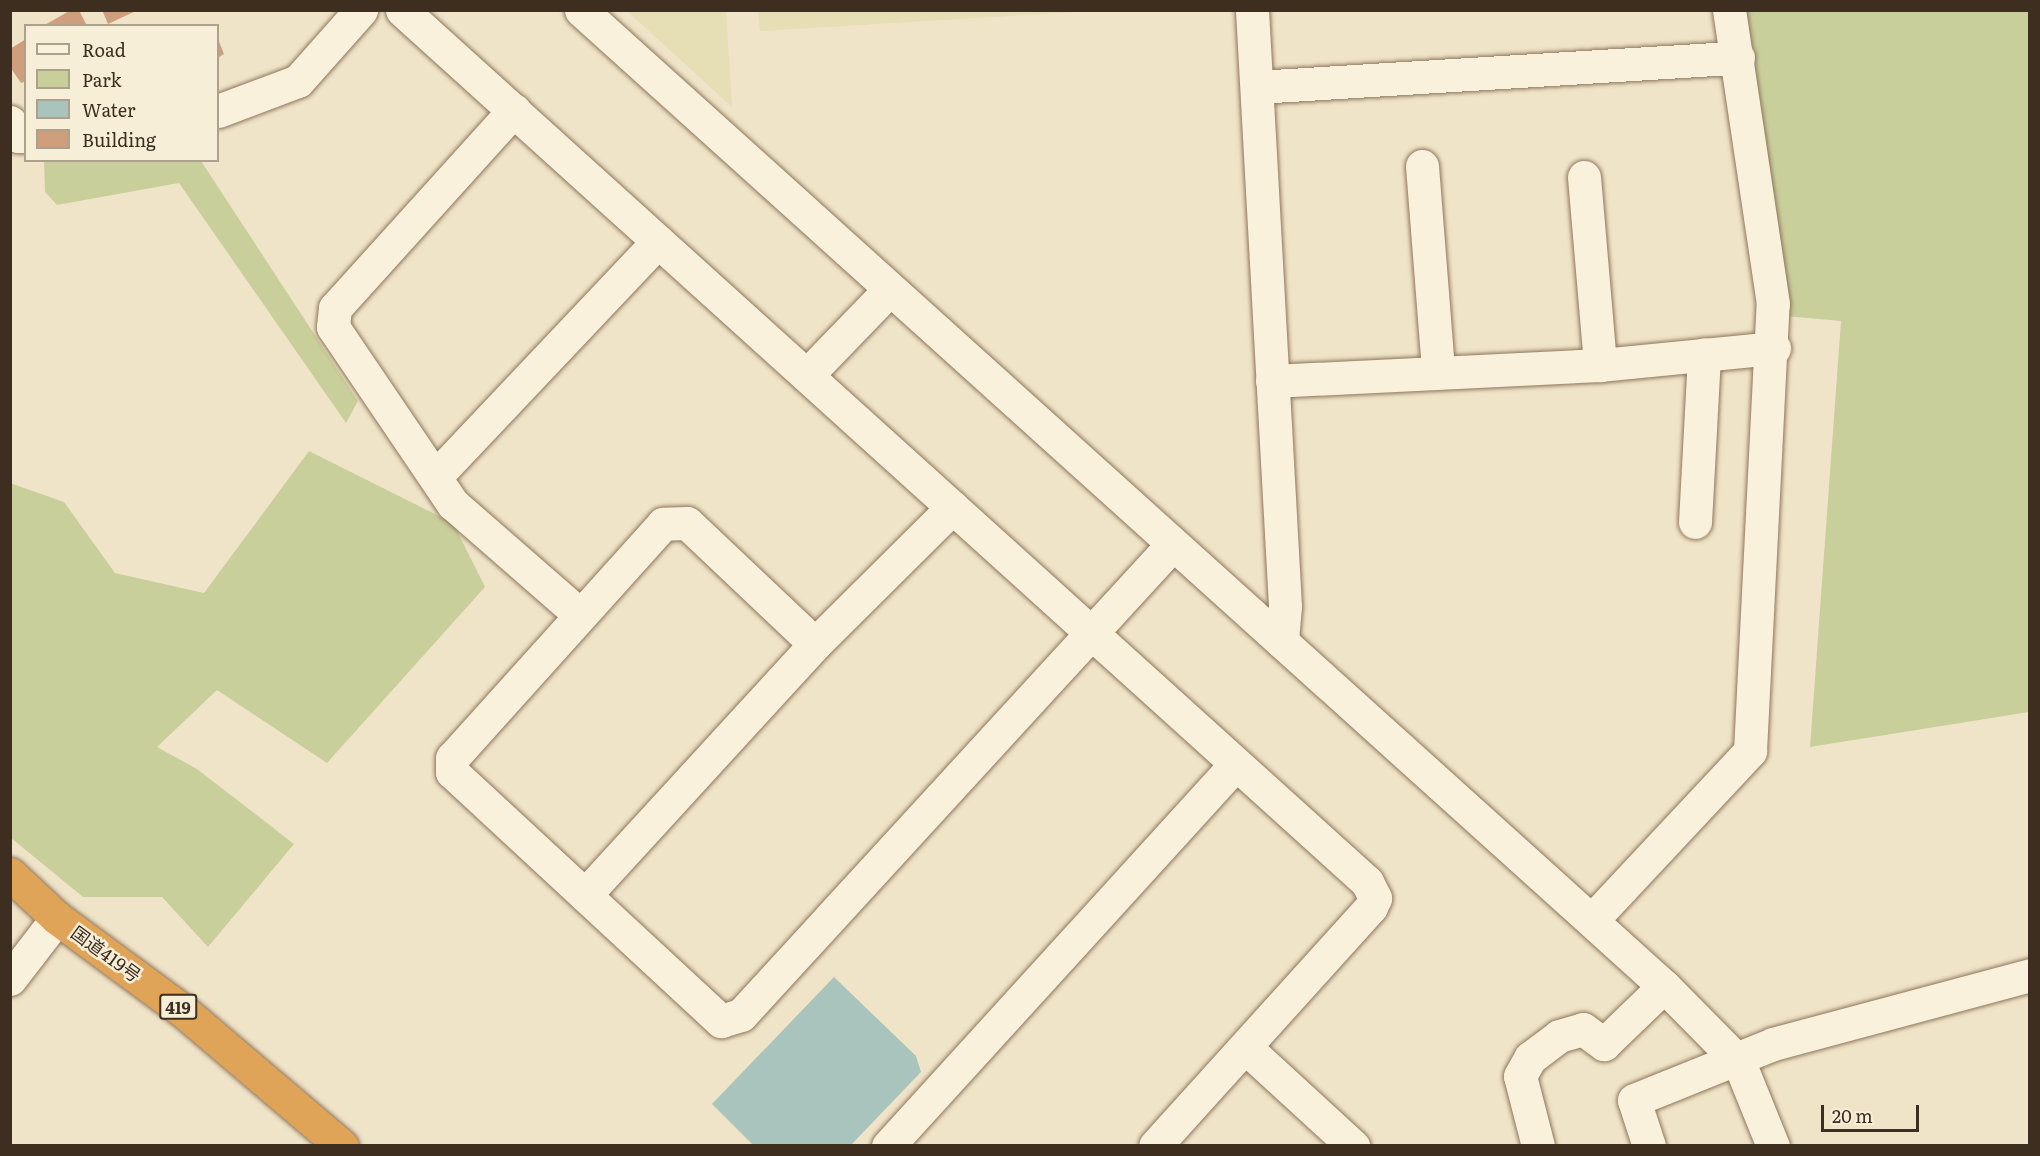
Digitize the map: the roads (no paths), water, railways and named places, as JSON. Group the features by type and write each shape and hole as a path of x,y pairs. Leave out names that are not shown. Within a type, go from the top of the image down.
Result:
{"highway":[{"name":"国道419号","path":"10,874 57,918 182,1010 342,1146"}],"street":[{"path":"219,111 298,81 361,10"},
{"path":"402,10 1092,633 1234,766 1366,882 1375,898 1155,1146"},
{"path":"580,10 1171,546 1593,919 1664,986 1739,1062 1773,1146"},
{"path":"1252,10 1272,381 1282,642"},
{"path":"1593,919 1750,751 1774,348 1773,304 1729,10"},
{"path":"1257,87 1738,58"},
{"path":"514,110 334,308 333,327 453,504 579,614"},
{"path":"10,122 18,136 24,135"},
{"path":"1422,166 1438,370"},
{"path":"1584,177 1600,365"},
{"path":"436,476 658,242"},
{"path":"807,375 888,291"},
{"path":"1272,381 1438,370 1600,365 1774,348"},
{"path":"1695,522 1704,354"},
{"path":"585,895 815,644 953,507"},
{"path":"815,644 687,523 663,524 579,614 452,758 452,772 721,1022 741,1015 1171,546"},
{"path":"888,1146 1234,766"},
{"path":"10,979 57,918"},
{"path":"1649,1146 1634,1100 1739,1062 1773,1044 2030,975"},
{"path":"1538,1146 1520,1076 1530,1058 1559,1036 1583,1029 1604,1044 1664,986"},
{"path":"1245,1047 1353,1146"}],"water":[{"path":"834,977 916,1056 921,1072 851,1145 753,1145 712,1104"}]}
